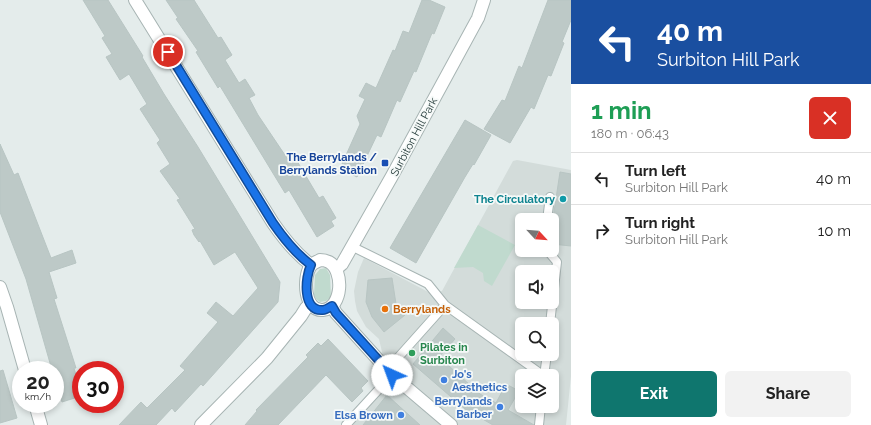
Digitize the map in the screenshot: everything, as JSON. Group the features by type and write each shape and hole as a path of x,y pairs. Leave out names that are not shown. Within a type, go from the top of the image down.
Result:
{"street":[{"path":"135,0 273,223 285,241 299,256 311,265"},
{"name":"Surbiton Hill Park","path":"336,269 342,264 419,128 478,18 484,0"},
{"path":"320,260 330,262 336,269 338,275 339,294 337,300 332,306 323,310 316,308 311,304 306,294 307,276 311,265 320,260"},
{"path":"0,287 22,361"},
{"path":"201,425 267,358 306,308 311,304"},
{"path":"332,306 336,313 390,372 451,425"},
{"path":"38,413 41,425"}],"lane":[{"path":"548,213 550,197"},
{"path":"351,246 428,284 445,305 534,369"},
{"path":"551,317 557,262 553,257"},
{"path":"346,425 445,305"},
{"path":"539,425 540,413"}],"shaded area":[{"path":"517,160 571,170 571,376 566,425 348,425 389,382 379,339 366,327 357,311 354,291 358,272 364,258 432,294 442,291 513,161"}],"green space":[{"path":"478,225 515,245 492,286 484,281 483,273 473,267 454,268"},
{"path":"326,268 330,275 331,297 326,301 320,302 314,295 315,275 320,269"}],"building":[{"path":"83,0 108,0 280,282 278,302 203,386 201,384 175,412 172,408 156,425 119,425 141,402 147,408 185,370 180,366 218,322 207,313 216,302 233,316 258,288 235,252 214,265 200,241 199,242 194,235 192,230 195,229 177,200 180,199 160,171 170,164 157,143 160,140 140,109 147,104 129,74 120,80 106,57 112,54 102,38 105,36"},
{"path":"166,0 194,0 218,38 221,37 232,55 225,60 239,83 245,79 255,95 249,98 258,115 291,164 297,161 319,198 323,196 336,218 331,221 334,226 317,237 289,190 285,193 220,86 218,88 196,52 198,51 176,19 178,18"},
{"path":"422,0 429,0 445,7 434,34 432,33 416,72 414,71 400,102 397,100 381,137 377,135 357,177 345,171 348,166 342,164 360,124 357,116 365,99 359,96 366,83 376,88 393,50 395,51 403,31 409,33"},
{"path":"548,0 571,0 571,20 551,76 548,75 534,109 531,107 510,143 484,129 502,100 505,101 519,66 522,68"},
{"path":"465,120 491,135 416,263 390,248"},
{"path":"0,144 14,175 18,173 51,258 72,250 76,263 49,272 57,298 54,299 74,361 72,361 72,399 64,401 64,361 49,361 26,279 0,212"},
{"name":"The Circulatory","path":"560,172 571,174 571,246 559,245 559,213 554,213"},
{"name":"Berrylands","path":"392,278 396,304 405,315 384,332 372,317 366,302 368,280"},
{"path":"443,328 455,339 439,357 480,394 496,403 506,384 515,389 515,398 508,410 534,425 493,425 465,409 413,364"},
{"path":"328,339 368,381 361,388 363,391 352,402 326,375 278,425 245,425 257,411 256,410 308,357 306,355 318,343 321,346"},
{"path":"3,370 12,401 12,413 16,413 17,418 0,423 0,371"},
{"path":"387,395 399,406 420,425 363,425"}],"place":[{"name":"The Berrylands / Berrylands Station","path":"385,163"},
{"name":"The Circulatory","path":"563,199"},
{"name":"Berrylands","path":"385,309"},
{"name":"Pilates in Surbiton","path":"412,353"},
{"name":"Jo's Aesthetics","path":"444,380"},
{"name":"Berrylands Barber","path":"500,407"},
{"name":"Elsa Brown","path":"401,415"}],"route":[{"path":"168,52 285,241 299,256 311,265 307,276 306,294 311,304 316,308 323,310 332,306 358,339 392,375"}]}
